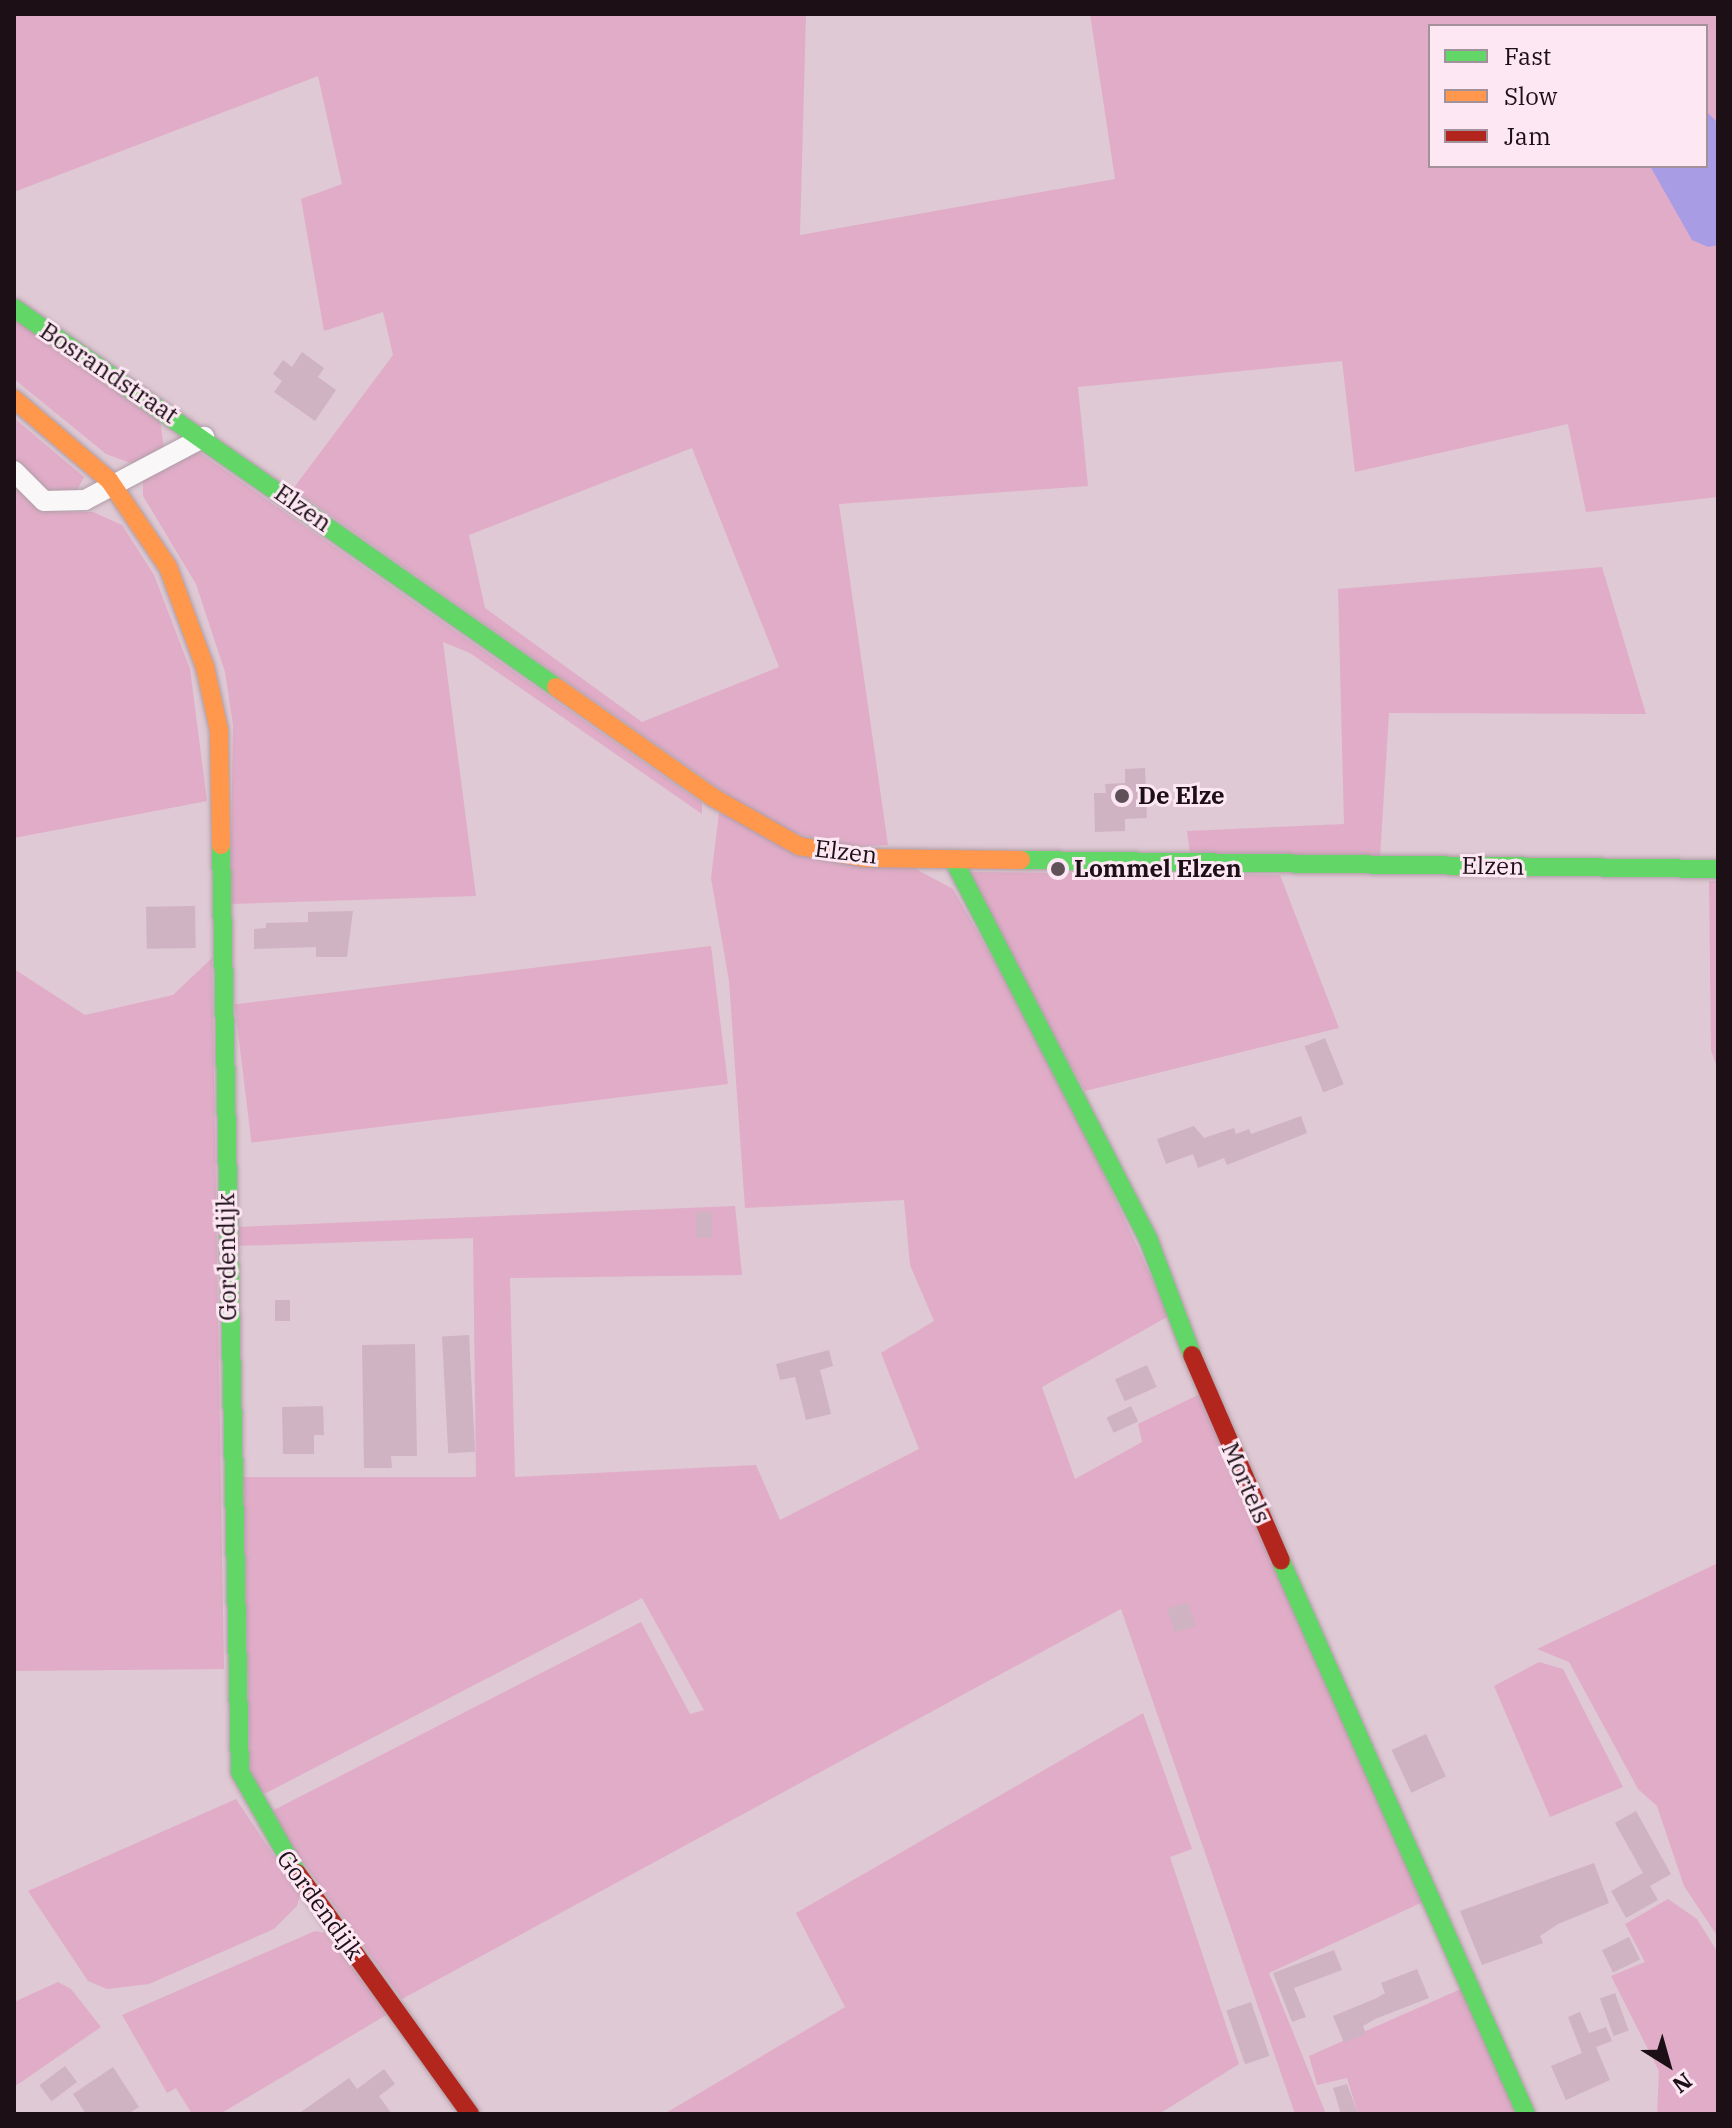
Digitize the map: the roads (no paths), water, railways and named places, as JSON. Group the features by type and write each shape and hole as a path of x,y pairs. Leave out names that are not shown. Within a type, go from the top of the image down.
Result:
{"street":[{"name":"Bosrandstraat","path":"14,308 204,437"},
{"name":"Gordendijk","path":"14,399 66,438 115,488 168,567 205,667 219,730 240,1772 274,1841 470,2114"},
{"path":"14,471 44,501 85,500 115,488 204,437"},
{"name":"Elzen","path":"204,437 762,830 842,856 1718,869"},
{"name":"Mortels","path":"953,859 1149,1241 1209,1399 1526,2114"}],"place":[{"name":"De Elze","path":"1122,796"},
{"name":"Lommel Elzen","path":"1058,869"}]}
